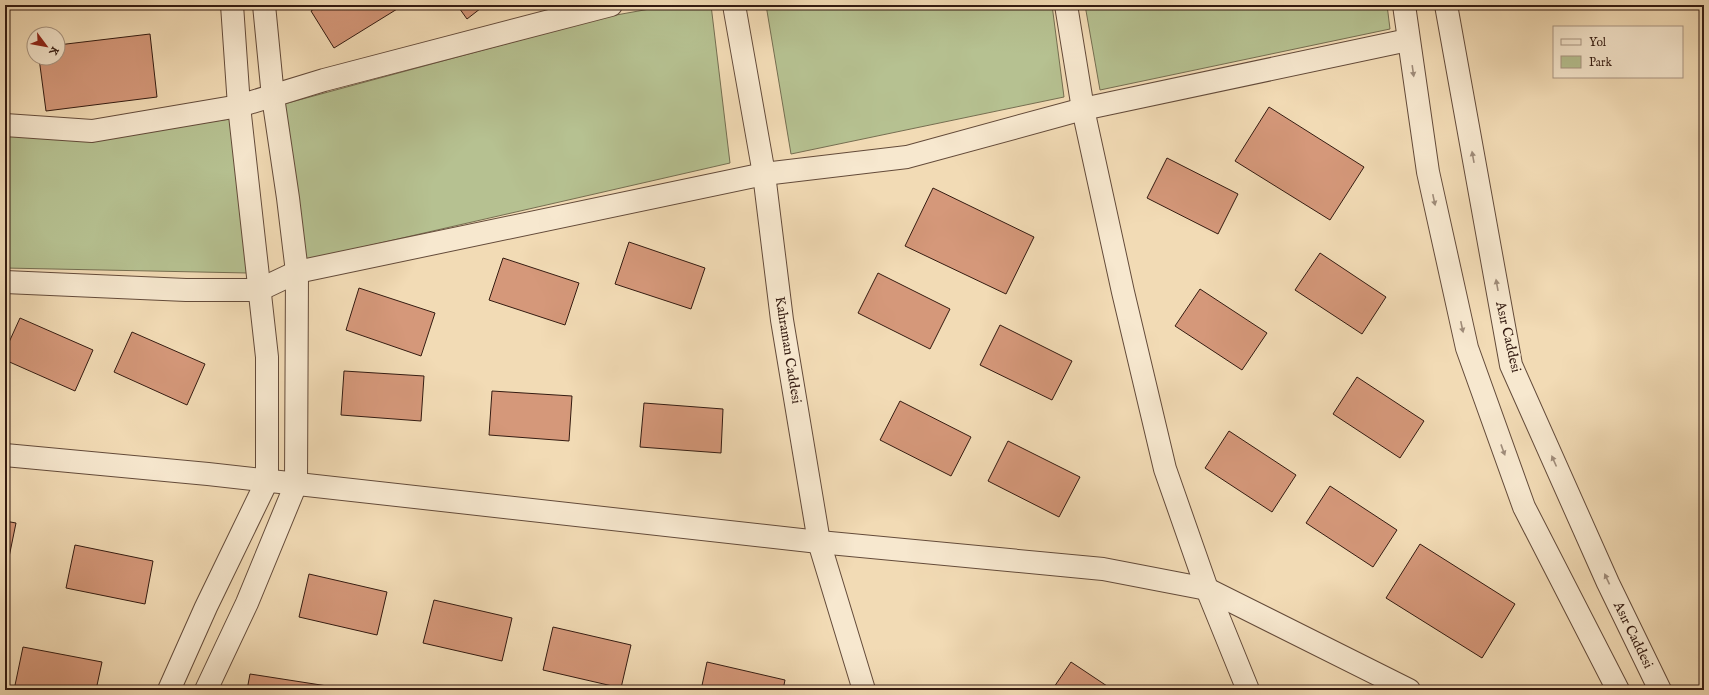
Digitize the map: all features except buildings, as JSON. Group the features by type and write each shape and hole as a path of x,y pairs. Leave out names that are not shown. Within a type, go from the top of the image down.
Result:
{"street":[{"path":"169,690 206,607 267,481 267,357 258,290 240,106 232,5"},
{"path":"206,690 248,602 296,484 297,272 273,97 264,5"},
{"path":"5,124 92,132 240,106 324,80 611,5"},
{"name":"Kahraman Caddesi","path":"734,5 764,174 782,320 819,542 864,690"},
{"path":"1066,5 1083,109 1123,292 1165,469 1207,589 1248,690"},
{"path":"1404,5 1428,172 1467,348 1524,507 1618,690"},
{"name":"Asır Caddesi","path":"1446,5 1511,365 1608,583 1660,690"},
{"path":"5,282 186,290 258,290 297,272 764,174 907,157 1083,109 1408,40"},
{"path":"5,455 296,484 819,542 1103,569 1207,589 1409,690"}],"green space":[{"path":"672,5 711,5 730,163 306,260 284,104 605,17"},
{"path":"766,5 1052,5 1064,97 791,154"},
{"path":"1085,5 1387,5 1390,29 1100,90"},
{"path":"230,119 248,273 5,268 5,135 78,140"}]}
